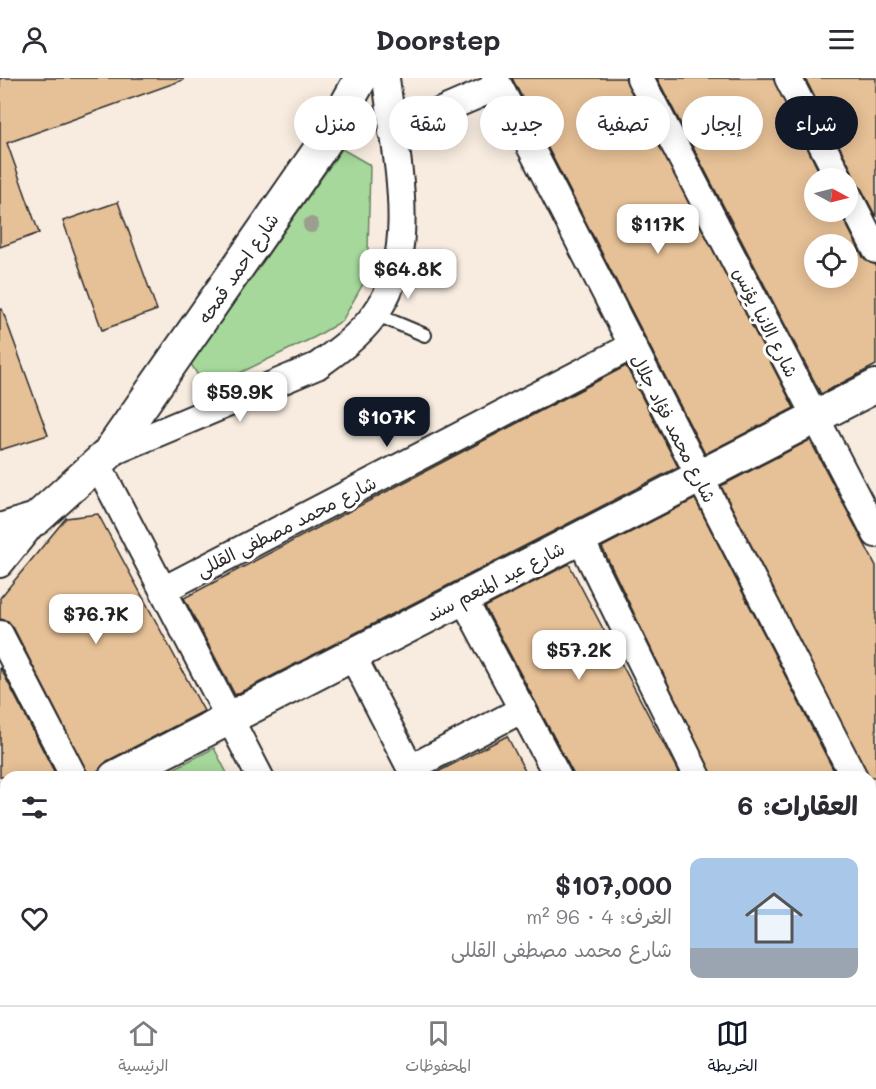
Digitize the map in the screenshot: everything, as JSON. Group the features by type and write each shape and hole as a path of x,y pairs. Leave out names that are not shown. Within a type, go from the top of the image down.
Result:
{"street":[{"name":"شارع احمد قمحه","path":"0,564 36,519 103,460 327,139 361,78"},
{"name":"شارع احمد قمحه","path":"386,78 389,105"},
{"name":"شارع الانبا يؤنس","path":"640,78 876,534"},
{"path":"788,78 834,168"},
{"path":"468,96 497,82"},
{"name":"شارع محمد فؤاد جلال","path":"497,82 851,771"},
{"name":"شارع احمد قمحه","path":"103,460 317,366 346,346 375,314 388,290 399,257 403,222 394,150"},
{"path":"858,215 876,250"},
{"name":"شارع محمد مصطفى القللى","path":"163,590 632,346"},
{"name":"شارع عبد المنعم سند","path":"127,771 876,386"},
{"path":"103,460 163,590 257,771"},
{"name":"شارع احمد قمحه","path":"0,530 36,519"},
{"path":"580,538 695,771"},
{"path":"463,598 555,771"},
{"path":"0,634 71,771"},
{"path":"352,655 412,771"},
{"path":"416,771 523,709"}],"lane":[{"path":"375,314 425,335"}],"green space":[{"path":"341,150 370,165 368,252 364,282 342,321 315,337 206,389 191,364"},
{"path":"214,748 226,771 170,771"}],"building":[{"path":"0,78 183,78 183,80 7,143 39,233 0,247"},
{"path":"512,78 625,78 634,96 576,96 576,150 662,150 794,408 705,454 549,150 564,150 564,96 521,96"},
{"path":"657,78 773,78 782,96 775,96 775,150 808,150 817,168 804,168 804,222 845,222 851,234 804,234 804,288 858,288 858,247 863,257 876,265 876,365 821,394 694,150 763,150 763,96 682,96 682,126 670,103 670,96 666,96"},
{"path":"805,78 876,78 876,217 858,185 858,168 850,168 841,150 858,150 858,96 814,96"},
{"path":"118,202 157,310 102,330 63,221"},
{"path":"0,309 2,309 48,435 0,450"},
{"path":"626,366 678,467 235,695 184,598"},
{"path":"810,440 876,566 876,771 866,771 721,486"},
{"path":"695,499 834,771 710,771 602,547"},
{"path":"98,514 204,711 107,761 97,771 86,771 13,627 8,621 0,619 0,598 66,518"},
{"path":"569,564 678,771 572,771 485,607"},
{"path":"0,667 54,771 0,771"},
{"path":"507,736 525,771 440,771"}]}
